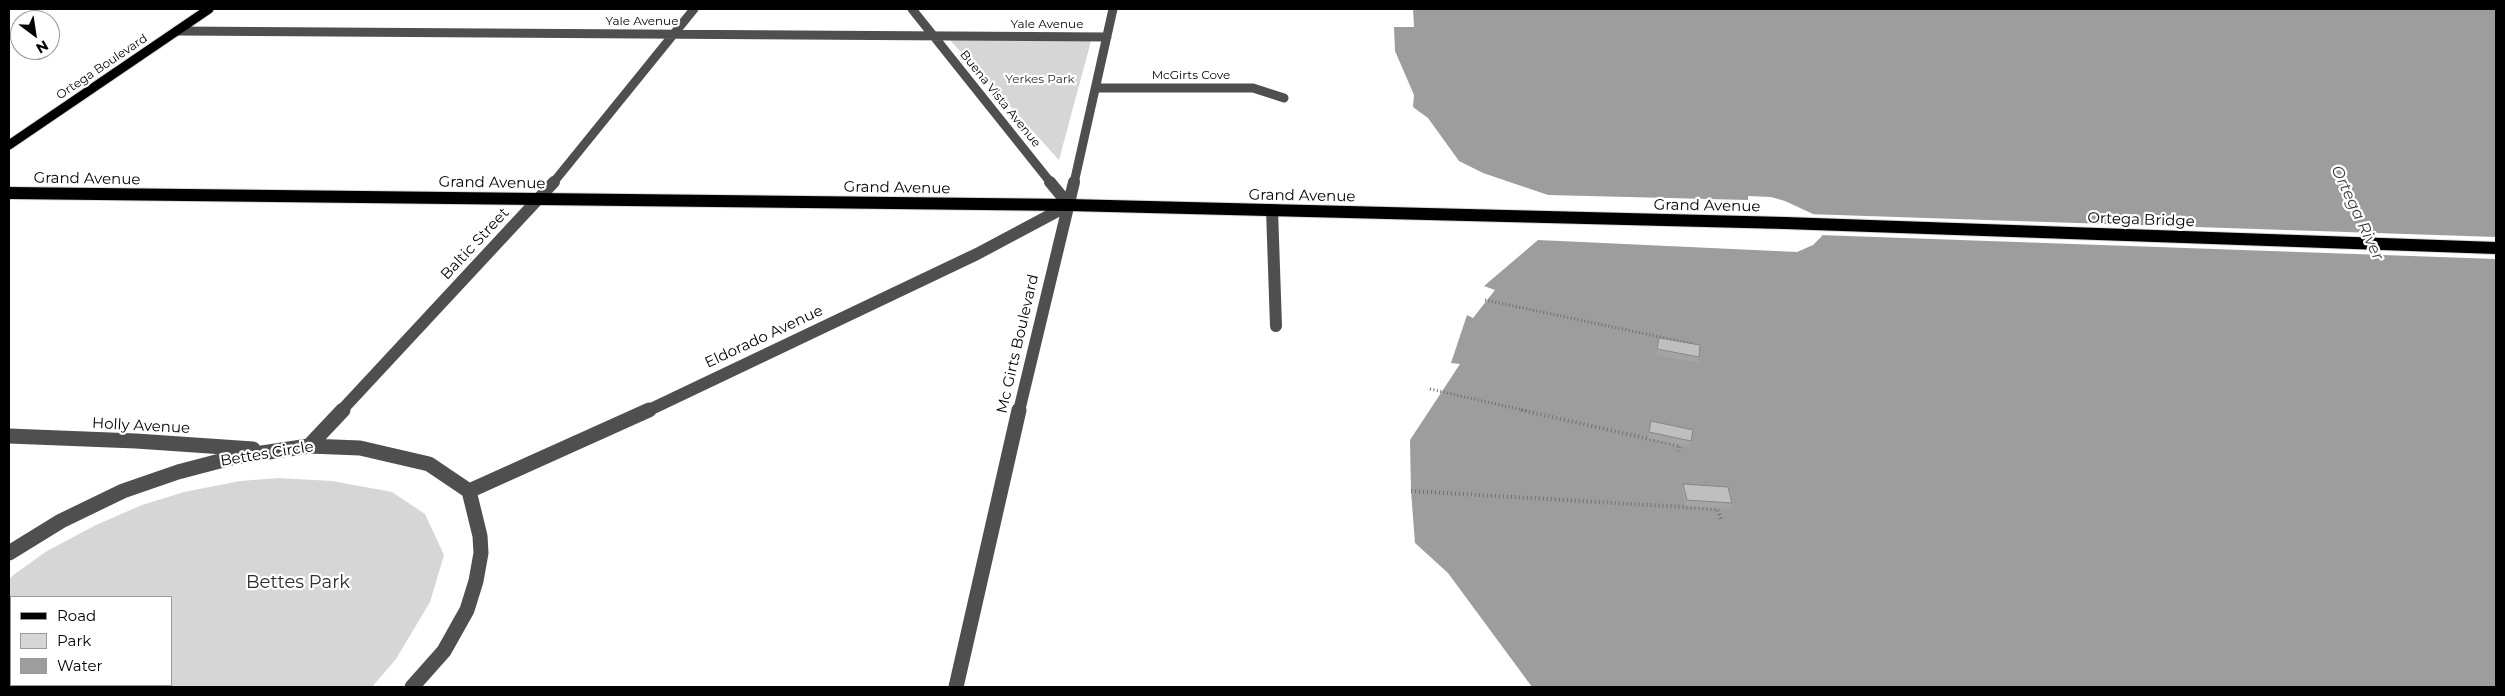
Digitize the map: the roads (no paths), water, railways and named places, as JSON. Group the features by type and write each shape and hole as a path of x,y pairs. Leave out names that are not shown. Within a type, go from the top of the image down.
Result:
{"main road":[{"name":"Ortega Boulevard","path":"9,145 208,9"},
{"name":"Grand Avenue","path":"9,193 1069,205 1785,223"},
{"name":"Ortega Bridge","path":"1785,223 2496,248"}],"street":[{"name":"Baltic Street","path":"308,446 552,184 694,9"},
{"name":"Buena Vista Avenue","path":"912,9 1069,205"},
{"name":"Mc Girts Boulevard","path":"956,687 1057,246 1069,205 1114,9"},
{"name":"Yale Avenue","path":"177,31 1107,37"},
{"name":"McGirts Cove","path":"1096,88 1253,88 1284,98"},
{"name":"Eldorado Avenue","path":"469,491 649,410 977,254 1069,205"},
{"path":"1272,210 1276,326"},
{"name":"Holly Avenue","path":"9,436 136,441 271,451"},
{"name":"Bettes Circle","path":"9,554 62,522 123,491 178,472 271,451 308,446 360,448 408,457 429,464 469,491"},
{"path":"412,687 444,651 467,610 476,581 481,553 480,536 469,491"}],"water":[{"name":"Ortega River","path":"1413,9 2496,9 2496,687 1532,687 1448,573 1415,543 1410,440 1460,364 1451,363 1467,315 1473,318 1495,290 1484,286 1538,240 1797,252 1813,245 1822,236 1813,214 1785,201 1771,197 1748,196 1748,200 1548,195 1483,173 1459,161 1428,118 1413,107 1414,95 1395,51 1394,27 1414,27"}],"park label":[{"name":"Yerkes Park","path":"1040,79"},
{"name":"Bettes Park","path":"298,583"}]}
